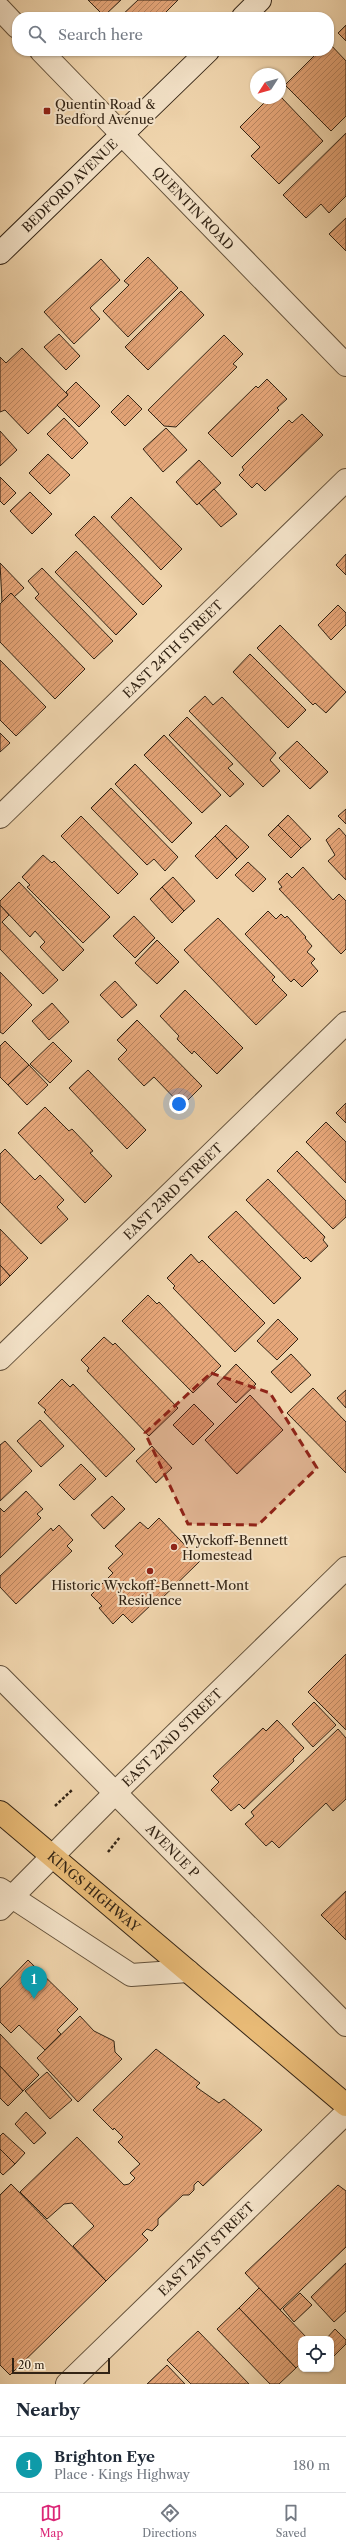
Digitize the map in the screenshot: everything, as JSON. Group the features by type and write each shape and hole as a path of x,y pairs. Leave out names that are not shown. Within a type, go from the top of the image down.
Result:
{"main road":[{"name":"KINGS HIGHWAY","path":"0,1812 346,2105"}],"street":[{"path":"248,12 260,0"},
{"path":"0,9 12,22"},
{"name":"QUENTIN ROAD","path":"45,56 346,365"},
{"name":"BEDFORD AVENUE","path":"0,253 203,56"},
{"name":"EAST 24TH STREET","path":"0,817 346,480"},
{"name":"EAST 23RD STREET","path":"0,1359 346,1023"},
{"name":"EAST 22ND STREET","path":"4,1898 53,1856 116,1792 346,1568"},
{"name":"AVENUE P","path":"0,1677 346,2025"},
{"path":"4,1898 131,1975 188,1971"},
{"name":"EAST 21ST STREET","path":"67,2384 346,2113"}],"path":[{"path":"55,1806 77,1785"},
{"path":"108,1852 124,1832"}],"highlighted area":[{"path":"211,1373 270,1393 317,1468 258,1525 188,1524 145,1433"}],"building":[{"path":"88,0 121,0 108,12 100,12"},
{"path":"138,0 178,0 166,12 125,12"},
{"path":"346,25 346,41 338,33"},
{"path":"334,48 346,61 346,116 331,131 286,86 286,84 314,56 334,56"},
{"path":"286,102 323,141 279,184 251,156 260,147 240,127 263,104 286,104"},
{"path":"346,133 346,196 329,213 321,204 306,218 283,195"},
{"path":"346,218 346,251 329,234"},
{"path":"148,257 178,288 128,337 103,311 129,285 124,281"},
{"path":"101,259 120,280 90,308 100,319 74,344 44,312"},
{"path":"181,291 204,315 148,370 125,347"},
{"path":"59,334 80,356 66,370 44,347"},
{"path":"224,335 243,354 233,364 237,367 176,427 164,426 148,410"},
{"path":"22,348 68,395 28,434 5,410 0,412 0,357 6,363"},
{"path":"267,379 287,399 277,408 279,410 232,457 208,433 256,386 258,388"},
{"path":"76,382 100,406 79,427 57,405 68,395 66,392"},
{"path":"128,395 142,409 125,426 111,412"},
{"path":"302,414 323,435 265,491 257,483 252,488 239,475 244,470 242,467 289,420 292,423"},
{"path":"64,418 88,443 72,459 47,434"},
{"path":"166,428 187,450 163,472 143,449"},
{"path":"0,431 17,450 0,466"},
{"path":"48,454 70,475 50,494 29,473"},
{"path":"199,460 221,483 197,505 176,482"},
{"path":"0,477 16,493 4,505 0,501"},
{"path":"214,489 237,514 221,527 199,503"},
{"path":"30,492 52,514 32,534 10,511"},
{"path":"131,497 182,549 161,570 111,517"},
{"path":"94,516 162,586 143,605 75,535"},
{"path":"76,551 137,614 116,635 55,572"},
{"path":"346,554 346,575 336,565"},
{"path":"0,563 24,588 14,597 11,593 2,602"},
{"path":"42,568 113,641 94,659 35,598 39,594 28,581"},
{"path":"11,593 85,669 55,699 0,642 0,604"},
{"path":"338,605 346,613 346,625 331,640 318,625"},
{"path":"280,625 346,692 326,713 315,703 313,705 257,648"},
{"path":"250,654 306,710 288,728 233,672"},
{"path":"0,660 46,707 16,736 0,720"},
{"path":"205,696 213,705 222,697 276,753 270,760 280,771 263,787 189,711"},
{"path":"187,717 233,764 228,768 244,784 230,797 169,735"},
{"path":"0,733 10,743 0,752"},
{"path":"164,735 221,795 202,813 144,755"},
{"path":"297,741 328,772 310,789 279,758"},
{"path":"135,764 192,823 172,843 115,784"},
{"path":"111,788 178,857 165,871 154,859 147,865 91,808"},
{"path":"346,809 346,824 338,816"},
{"path":"288,815 311,839 301,848 278,825"},
{"path":"81,816 138,874 118,894 61,836"},
{"path":"226,825 249,847 237,859 215,836"},
{"path":"278,825 301,848 291,858 268,835"},
{"path":"339,828 346,836 346,880 328,861 335,855 326,840"},
{"path":"215,836 237,859 217,879 195,856"},
{"path":"43,855 52,863 54,861 110,917 83,943 27,887 30,885 22,877"},
{"path":"248,862 266,879 253,892 235,875"},
{"path":"303,867 333,900 339,894 346,901 346,949 341,954 279,889 282,887 278,882 287,873 292,878"},
{"path":"173,877 195,901 184,911 162,887"},
{"path":"19,882 84,950 63,971 40,947 45,942 35,931 30,937 0,905 0,901"},
{"path":"162,887 184,911 172,923 150,899"},
{"path":"0,905 9,915 2,922 58,980 43,994 0,949"},
{"path":"268,911 276,919 281,914 285,918 287,916 312,946 307,952 315,959 311,963 318,971 302,987 294,979 291,982 245,934"},
{"path":"134,916 155,938 135,958 113,936"},
{"path":"218,918 275,977 272,980 287,995 256,1025 184,950"},
{"path":"157,940 179,962 157,984 135,963"},
{"path":"0,972 32,1005 3,1034 0,1032"},
{"path":"115,981 137,1005 122,1018 100,995"},
{"path":"185,990 243,1048 217,1074 194,1051 192,1054 177,1039 179,1036 160,1016"},
{"path":"52,1003 69,1022 49,1040 32,1021"},
{"path":"137,1020 202,1086 182,1106 154,1077 144,1086 118,1059 127,1050 117,1040"},
{"path":"5,1041 29,1065 8,1085 0,1077 0,1046"},
{"path":"53,1042 72,1061 50,1083 30,1064"},
{"path":"29,1065 48,1085 27,1105 8,1085"},
{"path":"88,1070 146,1130 127,1149 69,1088"},
{"path":"346,1103 346,1123 336,1113"},
{"path":"45,1107 69,1131 72,1129 93,1151 90,1153 112,1176 85,1203 18,1133"},
{"path":"326,1122 346,1142 346,1183 306,1142"},
{"path":"5,1149 35,1180 40,1175 64,1200 57,1207 68,1219 41,1244 0,1202 0,1154"},
{"path":"297,1151 346,1201 346,1217 333,1229 277,1171"},
{"path":"268,1179 325,1237 323,1240 328,1246 311,1262 306,1257 304,1259 246,1200"},
{"path":"236,1211 301,1278 274,1304 208,1237"},
{"path":"0,1229 28,1258 10,1276 0,1265"},
{"path":"191,1254 199,1263 202,1260 265,1323 235,1352 173,1288 175,1286 167,1278"},
{"path":"0,1265 10,1276 0,1286"},
{"path":"148,1295 157,1304 159,1302 221,1366 193,1393 122,1321"},
{"path":"278,1319 298,1339 277,1360 257,1341"},
{"path":"104,1337 113,1345 115,1343 178,1408 149,1436 87,1371 89,1368 81,1360"},
{"path":"291,1354 311,1375 291,1393 271,1372"},
{"path":"236,1364 256,1384 236,1403 217,1384"},
{"path":"62,1379 70,1387 73,1384 135,1449 106,1477 44,1412 46,1410 38,1403"},
{"path":"313,1388 346,1422 346,1473 287,1413"},
{"path":"346,1390 346,1408 337,1398"},
{"path":"250,1395 283,1430 237,1474 205,1440"},
{"path":"194,1404 214,1424 193,1445 173,1425"},
{"path":"40,1420 64,1446 41,1467 17,1441"},
{"path":"5,1441 32,1471 0,1501 0,1445"},
{"path":"152,1446 172,1468 156,1483 136,1461"},
{"path":"81,1464 96,1479 74,1500 59,1485"},
{"path":"26,1491 43,1509 37,1514 41,1518 0,1558 0,1508 4,1512"},
{"path":"112,1496 125,1509 104,1529 91,1515"},
{"name":"Historic Wyckoff-Bennett-Mont Residence","path":"159,1518 200,1561 154,1606 152,1604 132,1623 123,1614 113,1624 99,1608 102,1606 91,1595 113,1573 108,1568 123,1554 115,1546 140,1522 148,1529"},
{"path":"59,1525 73,1540 67,1546 72,1551 16,1604 0,1587 0,1576 51,1528 53,1531"},
{"path":"346,1654 346,1730 308,1692"},
{"path":"314,1702 336,1725 313,1747 292,1724"},
{"path":"277,1720 304,1748 293,1759 294,1761 244,1809 239,1804 231,1811 211,1790 219,1782 213,1776 263,1728 266,1731"},
{"path":"338,1729 346,1738 346,1799 333,1811 326,1803 279,1848 272,1841 266,1846 245,1824 254,1816 251,1812"},
{"path":"346,1891 346,1940 321,1915"},
{"path":"28,1960 78,2009 57,2030 61,2034 45,2050 19,2025 11,2033 0,2022 0,1989"},
{"path":"80,2016 94,2031 114,2041 115,2052 122,2059 78,2102 37,2058"},
{"path":"0,2034 39,2075 23,2091 0,2066"},
{"path":"156,2049 200,2083 196,2087 219,2103 224,2099 262,2130 203,2186 198,2181 194,2185 194,2190 189,2195 183,2195 158,2219 158,2225 152,2231 147,2229 142,2234 148,2240 106,2281 73,2246 94,2226 72,2203 64,2204 47,2219 20,2192 77,2137 124,2185 129,2184 135,2178 130,2173 140,2164 118,2142 123,2137 114,2128 113,2130 93,2110"},
{"path":"0,2066 23,2091 8,2106 0,2098"},
{"path":"47,2072 72,2100 50,2119 25,2091"},
{"path":"26,2112 46,2133 34,2144 15,2124"},
{"path":"3,2133 25,2153 15,2164 0,2149 0,2136"},
{"path":"0,2149 15,2164 3,2175 0,2172"},
{"path":"11,2184 106,2281 10,2375 0,2365 0,2195"},
{"path":"338,2185 346,2191 346,2247 280,2310 245,2273"},
{"path":"346,2263 346,2311 334,2322 311,2297"},
{"path":"259,2288 305,2336 298,2336 298,2366 296,2368 239,2308"},
{"path":"300,2293 312,2305 294,2322 283,2309"},
{"path":"239,2308 296,2368 279,2384 270,2384 217,2329"},
{"path":"335,2329 346,2340 346,2344 334,2356 334,2336 329,2336"},
{"path":"198,2331 249,2384 191,2384 167,2360"},
{"path":"167,2365 185,2384 147,2384"}],"place":[{"name":"Quentin Road & Bedford Avenue","path":"47,111"},
{"name":"Wyckoff-Bennett Homestead","path":"174,1547"},
{"name":"Historic Wyckoff-Bennett-Mont Residence","path":"150,1571"},
{"name":"Brighton Eye","path":"34,1999"}]}
